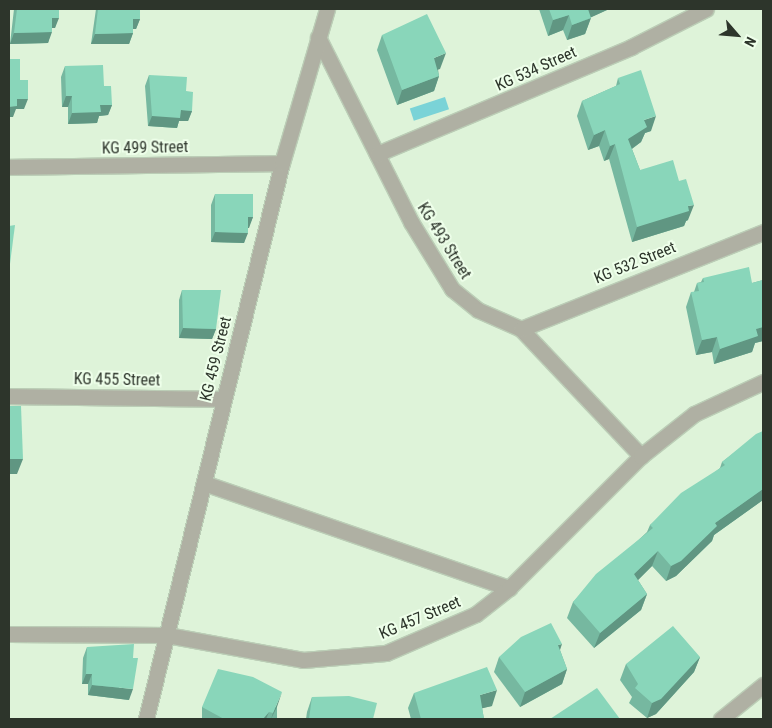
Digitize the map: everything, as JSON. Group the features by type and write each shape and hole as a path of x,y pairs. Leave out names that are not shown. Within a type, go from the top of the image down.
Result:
{"street":[{"name":"KG 459 Street","path":"146,719 282,164 327,9"},
{"name":"KG 534 Street","path":"377,154 622,51 706,9"},
{"name":"KG 493 Street","path":"318,37 377,154 452,289 478,310 521,329 641,456"},
{"name":"KG 499 Street","path":"9,168 282,164"},
{"name":"KG 532 Street","path":"521,329 763,232"},
{"name":"KG 457 Street","path":"9,634 167,634 302,660 342,660 386,653 448,629 509,588 641,456 694,414 763,382"},
{"name":"KG 455 Street","path":"9,396 224,399"},
{"path":"204,483 509,588"},
{"path":"721,719 763,685"}],"water":[{"path":"445,97 449,109 414,121 410,108"}],"building":[{"path":"17,9 59,9 59,18 52,18 52,32 14,33"},
{"path":"98,9 140,9 140,19 133,19 133,33 95,34"},
{"path":"549,9 588,9 591,18 572,25 569,15 553,20"},
{"path":"427,14 446,53 434,58 439,76 402,90 382,35"},
{"path":"9,59 20,59 20,80 28,80 28,99 17,99 17,106 9,107"},
{"path":"103,65 104,86 111,86 112,105 100,105 101,112 72,113 72,96 66,96 65,66"},
{"path":"641,70 656,116 644,120 647,127 628,139 640,170 673,160 679,181 686,179 694,205 688,206 689,211 637,227 615,144 610,146 605,130 594,135 582,101 620,84 618,78"},
{"path":"149,75 187,77 186,91 193,92 192,111 181,110 180,118 152,116"},
{"path":"215,194 253,194 253,217 248,217 248,233 215,232"},
{"path":"15,225 10,264 9,264 9,226"},
{"path":"749,267 752,283 763,280 763,327 756,329 758,336 720,349 717,337 702,340 691,292 699,291 697,283 704,282 703,278"},
{"path":"182,290 221,290 216,329 183,328"},
{"path":"9,406 21,406 23,459 9,459"},
{"path":"763,431 763,489 715,523 717,526 681,561 671,566 658,551 634,574 647,594 600,633 573,602 596,574 653,528 650,525 681,493 725,465 722,462 756,434"},
{"path":"551,623 562,644 558,645 567,669 525,692 499,657 521,637"},
{"path":"673,626 700,657 661,699 652,703 635,688 638,684 626,664"},
{"path":"134,644 133,658 138,658 133,689 92,685 92,674 86,674 87,647"},
{"path":"487,667 497,690 480,695 484,719 421,719 414,693"},
{"path":"218,669 253,677 282,692 273,713 269,712 263,719 224,719 202,707"},
{"path":"597,688 620,719 550,719"},
{"path":"349,696 377,703 373,719 309,719 312,697"}]}
